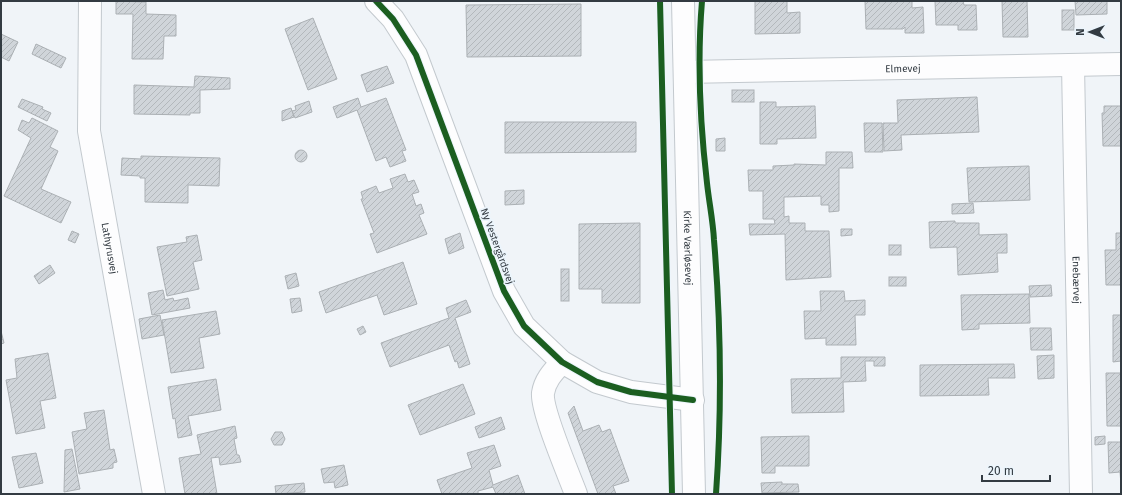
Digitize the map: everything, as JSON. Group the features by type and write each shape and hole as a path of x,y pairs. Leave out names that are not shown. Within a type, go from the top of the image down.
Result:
{"street":[{"name":"Lathyrusvej","path":"90,1 89,130 151,494"},
{"name":"Ny Vestergårdsvej","path":"376,1 393,19 416,55 504,291 524,326 562,362 597,382 631,392 692,400"},
{"name":"Kirke Værløsevej","path":"683,1 694,494"},
{"name":"Elmevej","path":"685,72 1121,64"},
{"name":"Enebærvej","path":"1073,65 1081,494"},
{"path":"562,362 547,379 543,395 547,414 576,494"}],"building":[{"path":"116,1 146,2 146,14 176,15 176,36 164,36 163,59 132,59 133,14 116,14"},
{"path":"755,1 787,1 787,13 800,12 800,33 755,34"},
{"path":"865,1 912,1 912,8 923,7 924,33 905,33 905,27 903,29 866,29"},
{"path":"935,1 963,1 964,5 976,5 977,30 958,30 958,25 936,25"},
{"path":"1002,1 1027,1 1028,37 1003,37"},
{"path":"1075,1 1107,1 1107,14 1076,15"},
{"path":"581,4 581,56 467,57 466,5"},
{"path":"1062,10 1074,10 1074,30 1062,30"},
{"path":"313,18 337,79 308,90 285,29"},
{"path":"1,34 18,42 9,61 1,57"},
{"path":"36,44 66,58 61,68 32,54"},
{"path":"387,66 394,83 367,92 361,75"},
{"path":"195,76 230,78 230,89 200,90 200,113 190,113 190,115 134,114 134,85 194,87"},
{"path":"732,90 754,90 754,102 732,102"},
{"path":"977,97 979,132 901,135 902,150 884,151 883,123 898,123 897,100"},
{"path":"358,98 361,107 386,98 406,150 402,151 406,161 390,167 386,157 376,161 357,110 337,118 333,107"},
{"path":"22,99 43,107 42,109 51,113 47,121 18,107"},
{"path":"309,101 312,112 295,118 292,111 296,110 295,106"},
{"path":"760,102 776,102 776,107 815,106 816,138 777,139 777,144 760,144"},
{"path":"1104,106 1121,106 1121,146 1103,146 1102,113 1104,113"},
{"path":"291,108 294,117 282,121 282,111"},
{"path":"32,118 58,131 50,147 58,151 41,189 71,202 61,223 4,196 31,138 18,130 22,120 29,123"},
{"path":"505,122 636,122 636,152 505,153"},
{"path":"864,123 882,123 883,152 865,152"},
{"path":"725,138 725,151 716,151 716,139"},
{"path":"303,150 306,151 306,161 299,162 296,161 295,154 296,151"},
{"path":"826,152 852,152 853,168 839,168 839,211 829,212 829,205 821,205 821,196 784,197 784,217 789,216 789,223 805,223 805,231 829,231 831,277 786,280 785,234 750,235 749,224 775,224 774,219 763,219 763,191 749,191 748,170 773,170 773,166 794,164 826,165"},
{"path":"141,156 220,158 219,186 188,185 188,203 145,202 145,178 140,178 140,176 121,175 122,158 141,159"},
{"path":"1029,166 1030,200 969,202 967,168"},
{"path":"405,174 408,182 414,180 419,192 412,194 416,206 421,204 424,213 419,215 427,234 377,253 370,234 374,233 361,199 363,199 361,192 376,186 379,193 393,188 390,179"},
{"path":"524,190 524,204 505,205 505,191"},
{"path":"973,203 974,213 952,214 952,204"},
{"path":"955,221 955,223 979,223 979,235 1007,234 1007,253 997,253 998,272 958,275 957,247 930,248 929,222"},
{"path":"640,223 640,303 602,303 602,289 579,289 579,224"},
{"path":"841,229 852,229 852,235 841,236"},
{"path":"72,231 79,234 75,243 68,240"},
{"path":"460,233 464,248 449,254 445,239"},
{"path":"1116,233 1121,233 1121,285 1106,285 1105,250 1116,250"},
{"path":"197,235 202,260 193,262 199,289 167,296 157,247 187,242 186,237"},
{"path":"889,245 901,245 901,255 889,255"},
{"path":"403,262 417,304 384,315 377,295 326,313 319,292"},
{"path":"50,265 55,273 39,284 34,276"},
{"path":"561,269 569,269 569,301 561,301"},
{"path":"296,273 299,286 288,289 285,276"},
{"path":"889,277 906,277 906,286 889,286"},
{"path":"1051,285 1052,296 1030,297 1029,286"},
{"path":"163,290 165,300 173,298 174,301 188,298 190,308 152,315 148,293"},
{"path":"820,291 844,291 845,301 865,300 865,315 855,315 856,345 826,345 826,338 805,339 804,311 821,311"},
{"path":"1029,294 1030,323 979,324 979,329 962,330 961,295"},
{"path":"300,298 302,311 292,313 290,299"},
{"path":"466,300 471,312 455,318 470,364 459,368 457,361 455,362 449,345 390,367 381,343 449,318 446,308"},
{"path":"216,311 220,334 199,338 204,368 171,373 162,320"},
{"path":"160,315 164,335 142,339 139,319"},
{"path":"1113,315 1121,315 1121,361 1113,362"},
{"path":"363,326 366,332 360,335 357,329"},
{"path":"1030,328 1051,328 1052,350 1031,350"},
{"path":"1,331 4,343 1,344"},
{"path":"48,353 56,398 40,401 45,428 16,434 6,380 17,378 15,359"},
{"path":"1054,355 1054,378 1038,379 1037,356"},
{"path":"841,357 885,357 885,366 874,366 874,361 865,361 866,381 843,382 844,412 792,413 791,379 841,378"},
{"path":"1014,364 1015,378 988,378 989,395 920,396 920,365"},
{"path":"1106,373 1121,373 1121,426 1107,426"},
{"path":"216,379 221,410 188,416 192,435 178,438 175,418 173,419 168,387"},
{"path":"463,384 475,414 420,435 408,405"},
{"path":"574,406 583,431 599,425 602,432 610,429 629,481 613,486 616,494 598,494 568,413"},
{"path":"104,410 110,450 114,449 117,462 113,463 113,468 79,474 72,432 87,429 84,413"},
{"path":"501,417 505,429 479,438 475,427"},
{"path":"235,426 237,438 234,439 237,455 239,455 241,462 220,465 219,457 211,458 217,494 185,494 179,458 201,454 197,435"},
{"path":"275,432 282,432 285,439 282,445 274,445 271,439"},
{"path":"809,436 809,466 775,466 775,473 762,473 761,437"},
{"path":"1105,436 1105,444 1095,445 1095,437"},
{"path":"1108,442 1121,442 1121,485 1120,472 1109,473"},
{"path":"494,445 501,466 489,470 493,485 518,475 525,494 496,494 493,487 478,491 478,494 442,494 437,480 472,468 467,453"},
{"path":"72,449 80,489 64,492 65,450"},
{"path":"36,453 43,483 19,488 12,457"},
{"path":"344,465 348,485 335,488 334,482 324,483 321,469"},
{"path":"782,482 782,484 798,484 799,492 762,493 761,483"},
{"path":"304,483 305,492 276,494 275,486"}],"cycle path":[{"path":"376,1 393,19 416,55 504,291 524,326 562,362 597,382 631,392 693,400"},
{"path":"660,1 672,494"},
{"path":"702,1 700,24 701,115 716,272 720,367 716,494"}]}
